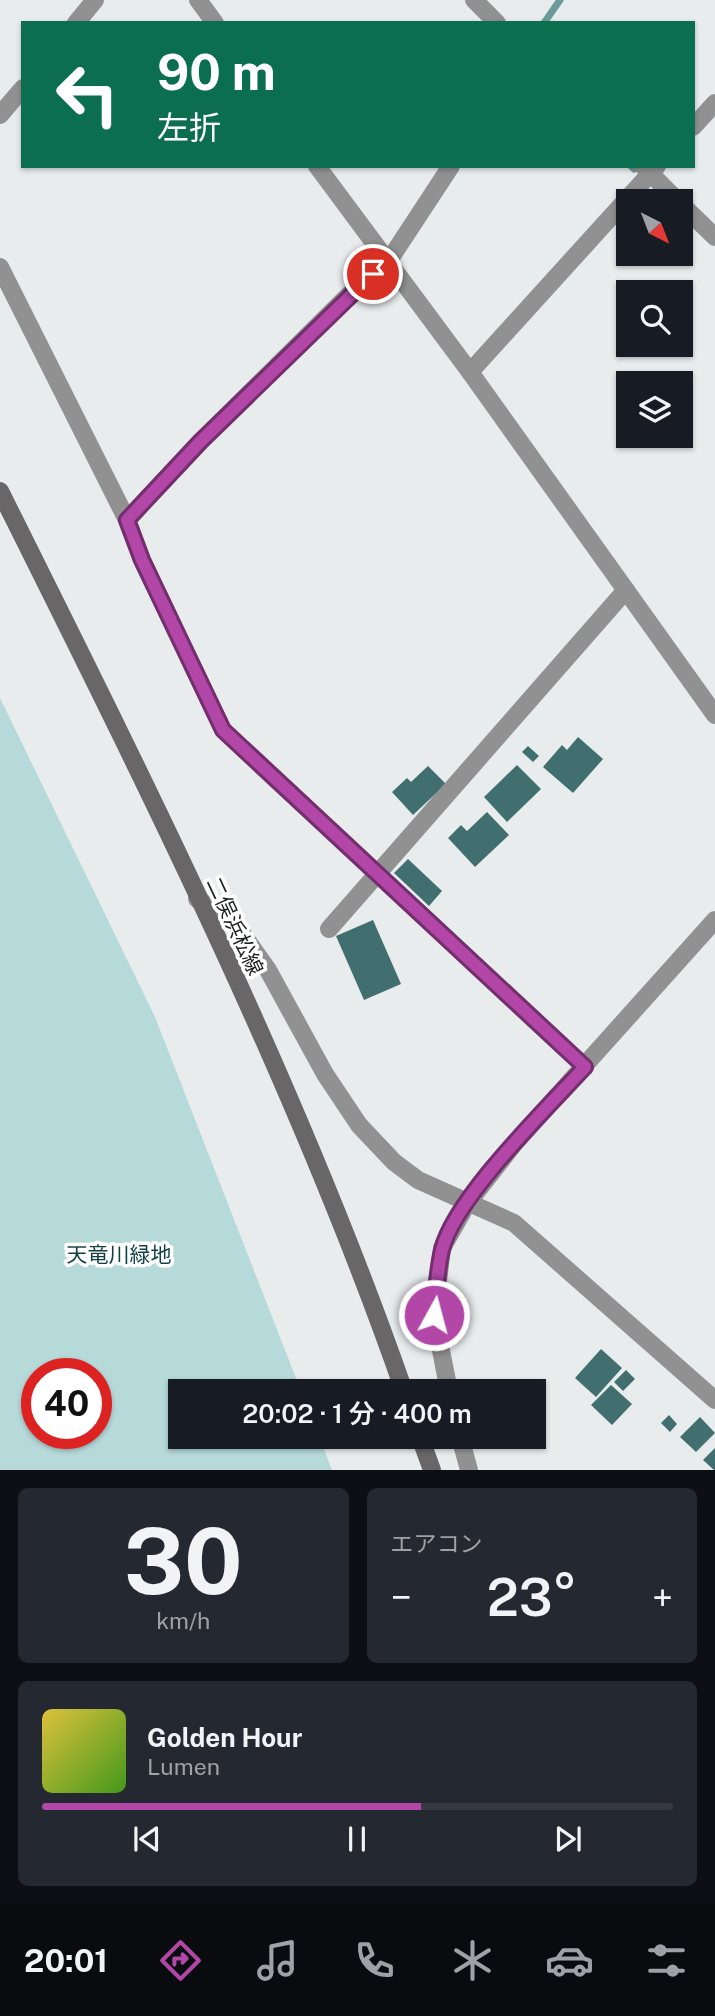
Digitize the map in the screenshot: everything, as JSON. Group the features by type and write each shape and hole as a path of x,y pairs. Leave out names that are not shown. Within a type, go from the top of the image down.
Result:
{"main road":[{"name":"二俣浜松線","path":"0,491 234,974 313,1159 399,1379"},
{"path":"424,1449 432,1470"}],"street":[{"path":"78,21 95,0"},
{"path":"198,0 214,21"},
{"path":"474,0 495,21"},
{"path":"0,115 21,90"},
{"path":"695,125 715,103"},
{"path":"318,168 470,372 715,715"},
{"path":"127,520 200,442 349,295 388,262 450,168"},
{"path":"470,372 650,169 668,189"},
{"path":"693,215 715,237"},
{"path":"0,267 127,520 142,560 223,730 585,1067"},
{"path":"329,929 626,590"},
{"path":"197,899 228,918 246,938 359,1125 394,1162 410,1174 467,1203 514,1223 715,1400"},
{"path":"447,1379 434,1315 442,1248 467,1203 514,1144 715,920"},
{"path":"463,1449 469,1470"}],"green space":[{"name":"天竜川緑地","path":"0,698 155,1017 296,1379 168,1379 168,1449 324,1449 332,1470 0,1470"}],"building":[{"path":"578,737 603,759 573,793 543,767 562,745 567,750"},
{"path":"528,746 539,756 533,762 522,752"},
{"path":"517,765 541,789 507,822 484,797"},
{"path":"428,766 446,784 413,815 392,792 407,778 411,782"},
{"path":"487,812 509,835 475,867 448,838 461,825 467,831"},
{"path":"408,859 442,891 429,906 394,873"},
{"path":"373,920 401,984 364,1000 336,936"},
{"path":"601,1349 622,1368 596,1397 575,1378"},
{"path":"626,1370 635,1379 623,1391 614,1382"},
{"path":"611,1385 632,1404 612,1425 591,1405"},
{"path":"669,1415 677,1424 670,1432 661,1423"},
{"path":"700,1417 715,1433 696,1452 680,1437"},
{"path":"715,1448 715,1470 714,1470 703,1460"}],"waterway":[{"path":"545,21 560,0"}],"route":[{"path":"373,274 200,442 127,520 142,560 223,730 585,1067 514,1144 467,1203 442,1248 434,1315"}]}
